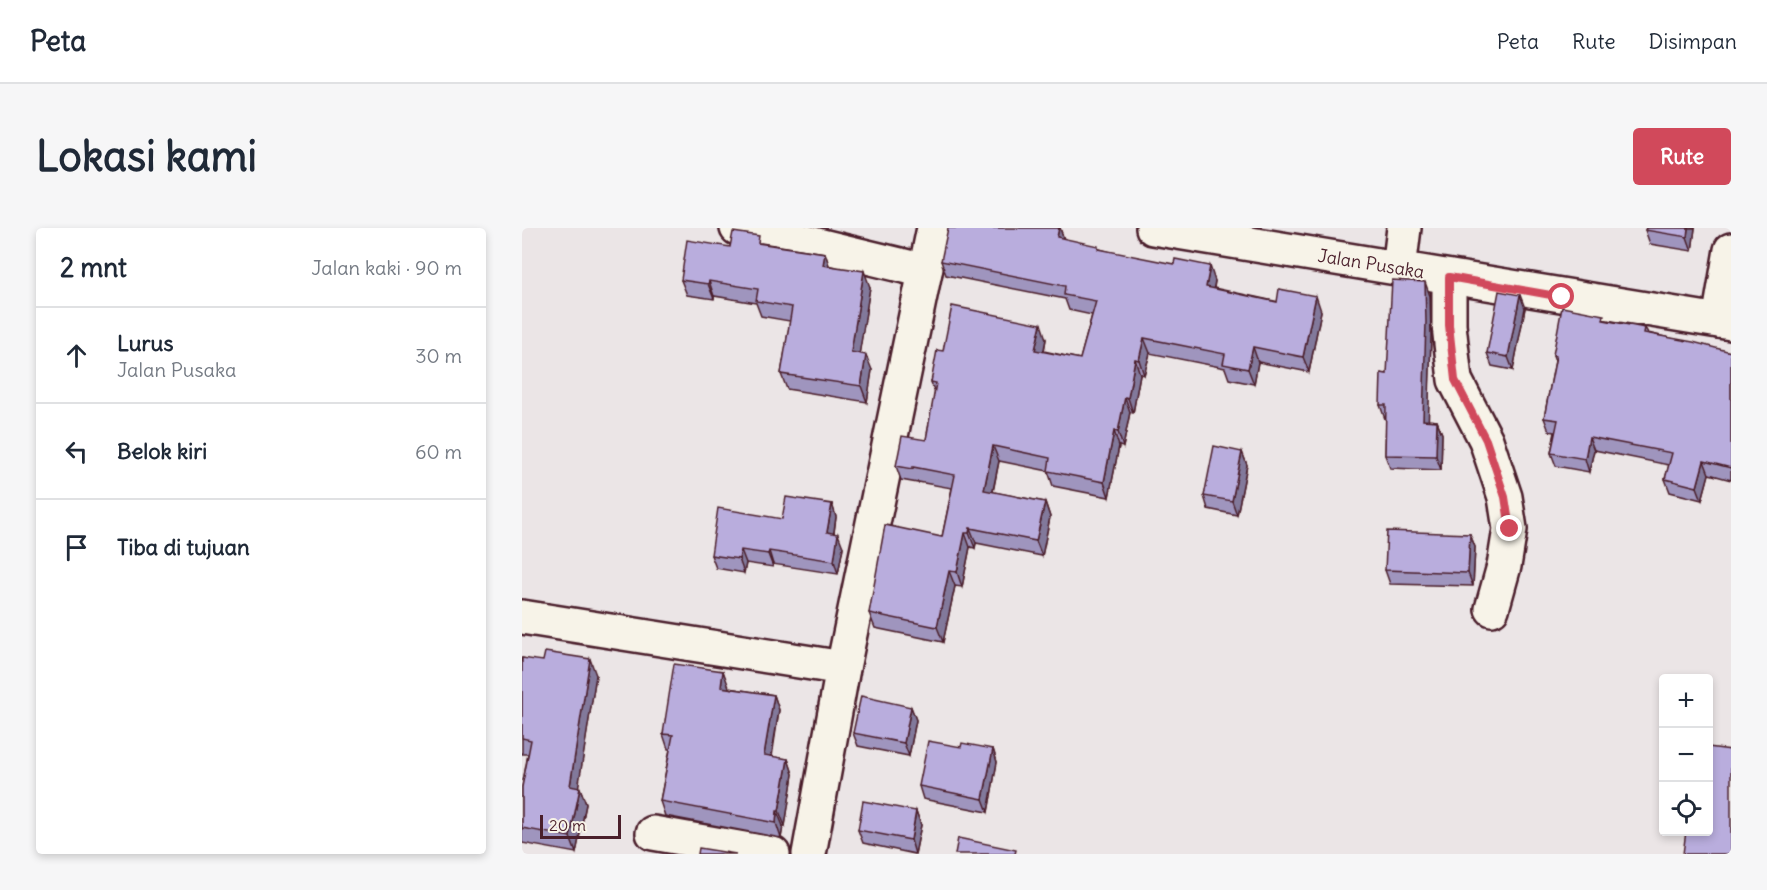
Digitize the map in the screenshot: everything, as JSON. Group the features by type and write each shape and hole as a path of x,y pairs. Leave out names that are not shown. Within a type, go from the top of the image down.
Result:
{"street":[{"path":"737,228 768,233 925,271"},
{"path":"809,854 843,668 934,228"},
{"name":"Jalan Pusaka","path":"1153,228 1725,322"},
{"path":"1399,269 1404,228"},
{"path":"1725,322 1731,250"},
{"path":"1449,277 1449,325 1455,380 1486,440 1505,497 1510,529 1504,566 1492,609"},
{"path":"522,617 843,668"},
{"path":"653,833 773,854"}],"building":[{"path":"948,228 1059,228 1057,237 1098,246 1098,249 1174,264 1175,259 1210,266 1206,287 1277,302 1279,289 1316,296 1303,357 1253,347 1248,369 1223,364 1225,354 1144,338 1139,360 1135,359 1128,398 1125,397 1118,432 1114,431 1104,482 1048,471 1050,458 993,446 984,490 1045,502 1036,541 970,528 969,533 965,533 957,572 949,571 937,627 869,613 885,525 942,537 955,475 896,466 902,436 926,440 936,383 931,382 937,350 943,351 952,306 1041,324 1035,350 1080,359 1096,301 1064,295 1065,286 941,261"},
{"path":"1646,228 1688,228 1687,237 1645,230"},
{"path":"733,232 759,236 758,243 825,253 823,265 864,271 851,352 866,355 861,386 781,374 792,307 756,301 758,289 709,281 708,284 681,280 687,240 730,247"},
{"path":"1392,280 1425,282 1423,420 1437,421 1436,456 1385,455 1386,405 1380,405 1381,373 1387,374"},
{"path":"1499,291 1520,295 1508,357 1487,353"},
{"path":"1562,307 1604,315 1603,320 1645,328 1644,333 1731,352 1731,468 1704,461 1697,487 1665,479 1672,453 1589,437 1585,459 1551,453 1558,420 1544,418 1556,356 1553,355"},
{"path":"1214,446 1242,452 1232,501 1204,496"},
{"path":"786,497 832,504 827,532 838,534 834,561 769,551 768,554 741,550 739,559 711,555 718,508 782,519"},
{"path":"1387,531 1470,534 1468,573 1385,570"},
{"path":"545,652 590,659 570,786 580,788 570,837 522,828 522,787 531,740 522,738 522,658 543,661"},
{"path":"674,664 723,671 721,687 774,695 764,755 788,759 776,823 660,801 673,735 663,734"},
{"path":"861,696 911,707 904,743 853,733"},
{"path":"928,741 961,747 962,743 993,749 983,799 919,786"},
{"path":"1713,748 1731,750 1731,854 1683,854 1685,836 1713,836"},
{"path":"863,801 916,811 911,840 858,830"},
{"path":"958,838 1016,850 1015,854 955,854"},
{"path":"699,848 736,854 698,854"}],"route":[{"path":"1510,529 1505,497 1486,440 1455,380 1449,325 1449,277 1562,297"}]}
